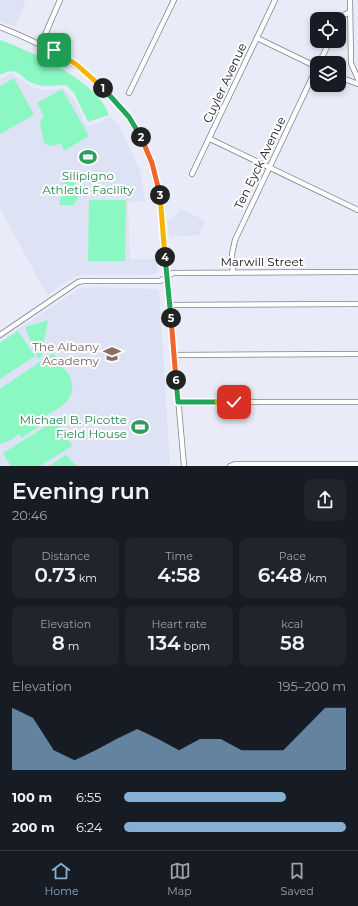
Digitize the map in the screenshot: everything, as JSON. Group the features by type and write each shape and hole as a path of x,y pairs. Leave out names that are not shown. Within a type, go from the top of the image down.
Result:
{"street":[{"path":"41,44 60,0"},
{"path":"129,93 173,0"},
{"name":"Cuyler Avenue","path":"192,174 275,0"},
{"path":"350,0 351,63 358,79"},
{"path":"346,14 350,12"},
{"path":"0,27 41,44 77,65 95,80 129,117 140,135 152,163 160,191 184,466"},
{"path":"257,38 310,64"},
{"path":"346,80 358,84"},
{"name":"Ten Eyck Avenue","path":"233,271 232,254 235,240 310,82"},
{"path":"210,139 358,210"},
{"name":"Marwill Street","path":"0,335 78,282 160,282 173,273 233,271 358,272"},
{"path":"170,305 358,304"},
{"path":"174,355 358,354"},
{"path":"178,402 358,402"},
{"path":"230,466 235,464 358,464"}],"shaded area":[{"path":"0,0 26,0 15,27 0,21"},
{"path":"12,73 33,88 46,90 63,88 75,101 87,127 111,117 120,127 141,173 145,201 128,202 130,259 157,259 158,273 81,275 72,278 47,295 0,208 0,79"},
{"path":"181,209 206,221 199,235 169,237 168,222"},
{"path":"96,287 159,289 170,466 0,466 0,341 80,288"}],"green space":[{"path":"0,40 45,60 78,80 92,91 103,103 109,115 88,122 74,93 66,85 38,85 12,71 0,75"},
{"path":"14,78 34,115 0,134 0,86"},
{"path":"62,89 89,136 64,151 61,144 49,146 44,143 40,124 44,116 37,103"},
{"path":"69,180 78,185 78,199 73,205 59,205 61,196 58,189 63,186 61,182 63,183"},
{"path":"89,200 126,200 125,261 88,261"},
{"path":"48,320 41,357 38,359 25,327"},
{"path":"18,331 35,356 0,379 0,343"},
{"path":"53,353 56,357 50,361 56,363 66,371 72,382 71,394 68,400 66,403 42,418 45,422 22,438 19,434 11,440 0,444 0,389"},
{"path":"56,420 72,446 40,466 11,466 3,453"},
{"path":"66,455 77,466 49,466"}],"place":[{"name":"Silipigno Athletic Facility","path":"88,157"},
{"name":"The Albany Academy","path":"112,354"},
{"name":"Michael B. Picotte Field House","path":"140,427"}],"route":[{"path":"54,50 77,65 95,80 129,117 140,135 152,163 160,191 163,217 178,402 234,402"}]}
